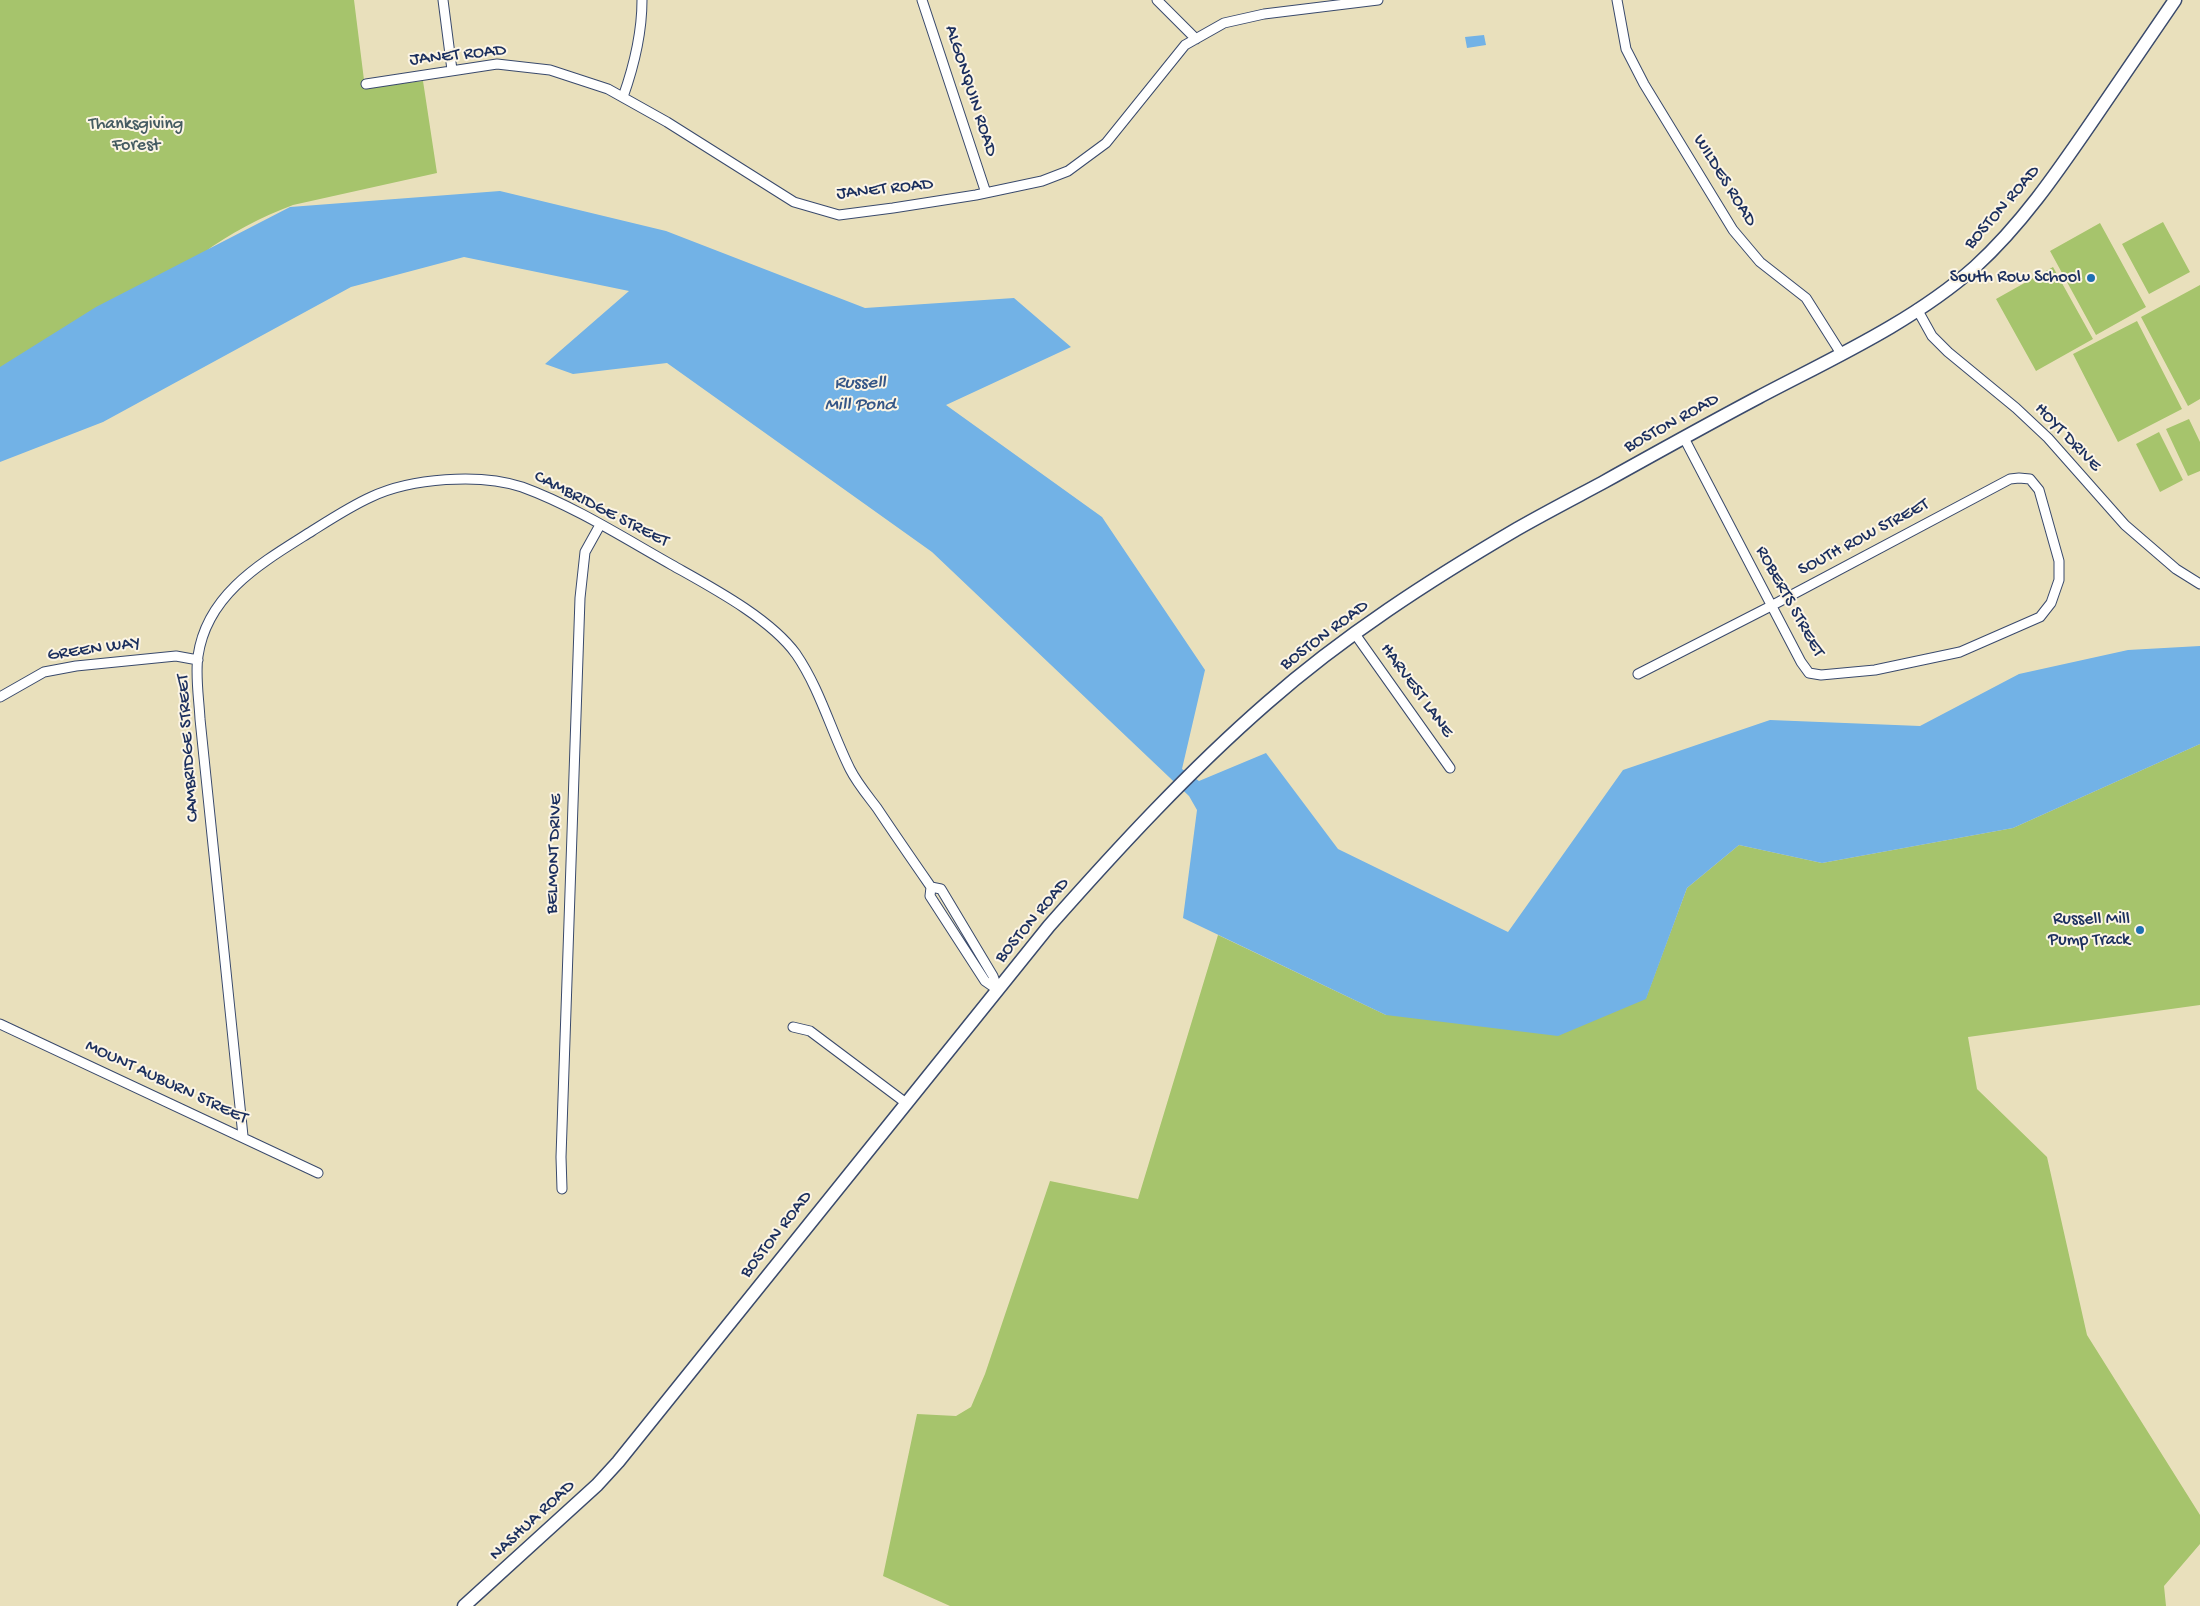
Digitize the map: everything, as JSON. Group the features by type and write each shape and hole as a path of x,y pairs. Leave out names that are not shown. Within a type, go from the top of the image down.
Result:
{"main road":[{"name":"BOSTON ROAD","path":"621,1458 1049,926 1113,854 1178,787 1268,702 1355,634 1458,564 1520,527 1842,355 1917,309 1971,270 1996,247 2023,217 2056,174 2175,0"},
{"name":"NASHUA ROAD","path":"464,1606 597,1485 621,1458"}],"street":[{"path":"443,0 452,70"},
{"path":"623,97 633,68 642,16 642,0"},
{"name":"ALGONQUIN ROAD","path":"922,0 986,192"},
{"path":"1157,0 1196,39"},
{"name":"JANET ROAD","path":"366,84 497,64 550,70 608,89 729,160 794,202 839,215 986,192 1042,181 1068,171 1106,143 1185,45 1224,23 1378,0"},
{"name":"WILDES ROAD","path":"1617,0 1626,49 1644,84 1733,230 1760,262 1806,298 1842,355"},
{"name":"HOYT DRIVE","path":"1917,309 1932,336 2048,438 2125,525 2176,569 2200,584"},
{"name":"ROBERTS STREET","path":"1684,438 1801,662 1810,672 1821,675 1875,670 1960,652 2040,617 2051,603 2059,580 2059,561 2040,490 2027,479"},
{"name":"SOUTH ROW STREET","path":"1638,674 1772,606 2010,479 2027,479"},
{"name":"CAMBRIDGE STREET","path":"243,1136 200,719 198,660 210,618 231,588 266,560 322,524 372,496 408,484 442,480 481,480 520,487 600,525 708,586 765,623 795,653 810,678 851,771 931,887 930,896 966,954 985,981 998,990"},
{"name":"BELMONT DRIVE","path":"562,1189 561,1147 580,598 585,552 600,525"},
{"name":"HARVEST LANE","path":"1355,634 1450,768"},
{"name":"GREEN WAY","path":"0,697 44,672 176,656 198,660"},
{"name":"MOUNT AUBURN STREET","path":"0,1024 243,1136 318,1173"},
{"path":"793,1027 810,1031 906,1103"}],"green space":[{"name":"Thanksgiving Forest","path":"0,0 354,0 365,88 423,81 437,173 293,205 269,215 235,232 202,254 0,374"},
{"path":"2163,222 2190,272 2149,294 2122,244"},
{"path":"2100,223 2146,307 2096,335 2050,251"},
{"path":"2053,267 2093,339 2036,371 1996,299"},
{"path":"2200,285 2200,399 2188,406 2141,317"},
{"path":"2137,321 2182,409 2118,442 2073,354"},
{"path":"2189,419 2200,442 2200,471 2188,476 2166,429"},
{"path":"2159,432 2183,480 2160,492 2136,444"},
{"path":"2200,744 2200,1005 1968,1037 1977,1089 2047,1157 2087,1335 2200,1515 2200,1544 2164,1586 2166,1606 950,1606 883,1576 917,1414 956,1416 971,1407 985,1374 1050,1181 1138,1199 1218,935 1386,1015 1646,998 1687,888 1739,845 1822,863 2013,828"}],"water":[{"path":"1484,35 1486,45 1467,48 1465,37"},
{"name":"Russell Mill Pond","path":"500,191 666,231 865,308 1014,298 1071,347 946,405 1102,517 1205,670 1182,769 1199,781 1266,753 1338,849 1508,932 1623,770 1770,720 1920,726 2019,674 2128,650 2200,646 2200,744 2013,828 1822,863 1739,845 1687,888 1646,999 1558,1036 1386,1015 1183,918 1197,810 1189,796 932,552 667,363 573,374 545,364 629,291 464,257 351,287 103,422 0,462 0,367 96,307 290,207"}],"place":[{"name":"South Row School","path":"2091,278"},
{"name":"Russell Mill Pump Track","path":"2140,930"}]}
